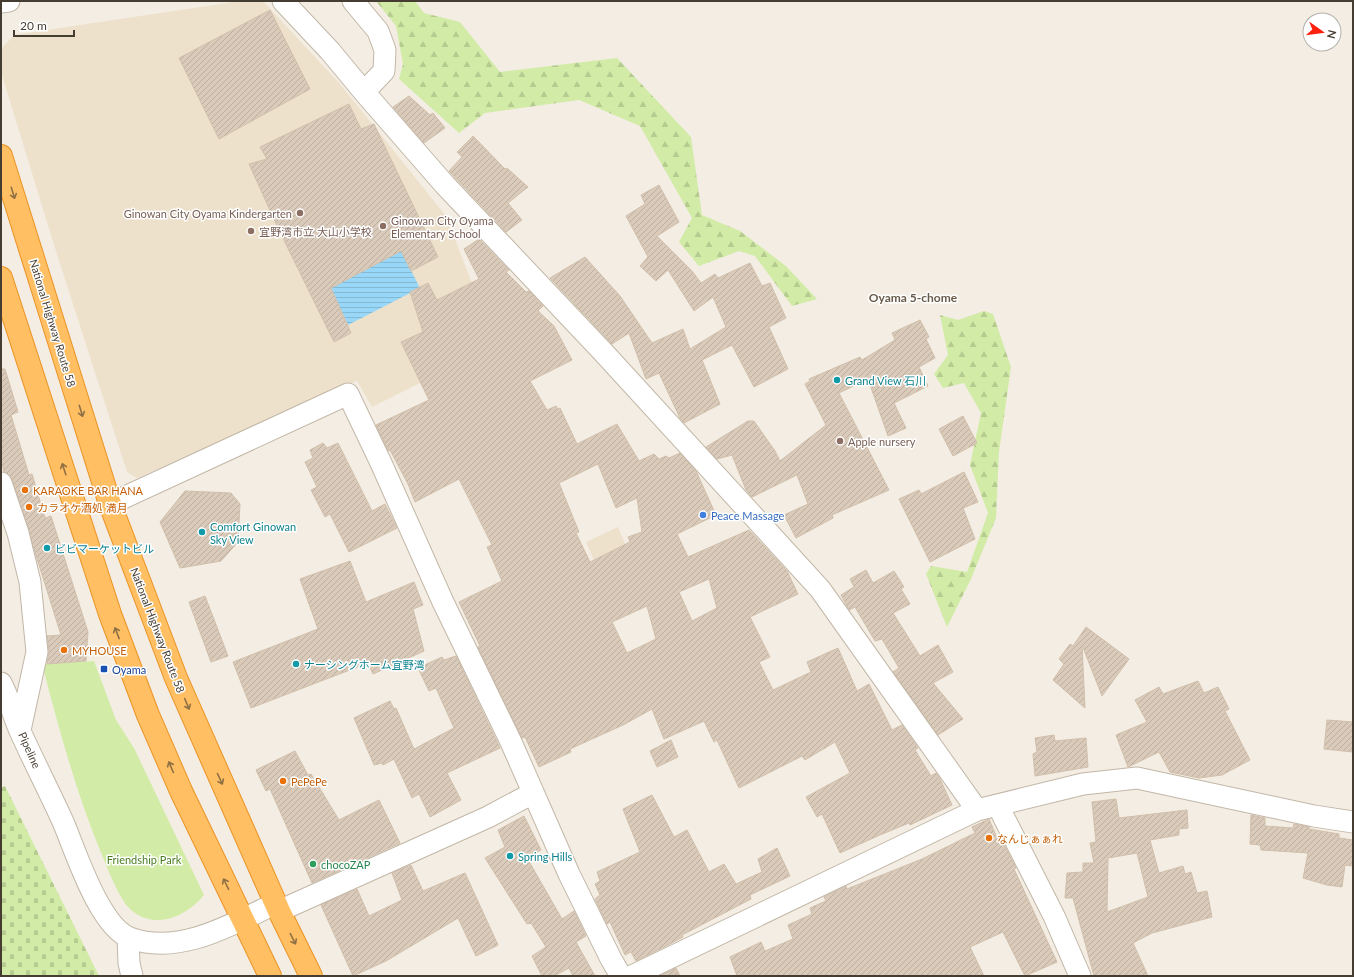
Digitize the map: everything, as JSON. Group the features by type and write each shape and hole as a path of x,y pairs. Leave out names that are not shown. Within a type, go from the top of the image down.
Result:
{"highway":[{"name":"National Highway Route 58","path":"1,156 110,504 176,678 278,907 311,976"},
{"path":"1,278 116,628 148,715 181,791 270,976"}],"street":[{"path":"1,2 9,1"},
{"path":"283,1 330,51 445,185 604,353 820,589 977,810"},
{"path":"353,1 378,31 385,50 384,71 364,92"},
{"path":"110,504 348,394 381,463 443,602 511,742 569,874 610,959 621,976"},
{"name":"Pipeline","path":"1,483 18,533 30,582 37,652 20,730 64,824 95,897 110,922 128,937"},
{"path":"1,683 20,730"},
{"path":"632,976 977,810 1083,784 1137,778 1314,816 1353,822"},
{"path":"132,976 129,963 128,937 146,942 169,943 198,937 278,907 488,817 533,793"},
{"path":"998,806 1054,916 1080,976"}],"shaded area":[{"name":"宜野湾市立 大山小学校","path":"240,1 263,1 340,84 446,216 496,345 372,407 357,381 137,478 127,472 54,245 1,72 2,48 14,35"},
{"path":"618,527 634,565 602,579 586,542"}],"green space":[{"path":"376,1 415,1 424,13 460,22 500,72 617,58 691,137 702,215 740,231 786,266 817,299 792,306 755,256 739,251 699,266 679,242 692,218 640,126 579,100 485,113 459,133 399,79 403,64 396,26"},
{"path":"984,311 993,314 1011,367 999,452 996,518 971,579 947,627 926,574 931,566 967,572 988,513 970,465 981,413 964,383 943,388 934,374 948,355 940,315 958,320"},
{"name":"Friendship Park","path":"94,661 116,720 134,748 204,895 197,903 179,915 159,920 149,919 139,916 130,909 122,898 111,876 84,808 62,737 42,664"},
{"path":"5,786 99,976 1,976 1,788"}],"water":[{"path":"401,251 420,288 348,325 331,288"}],"building":[{"path":"270,10 310,89 219,139 179,58"},
{"path":"409,96 430,115 433,113 445,128 424,143 393,107"},
{"path":"349,104 361,129 374,124 438,257 411,271 401,251 331,288 351,333 334,342 278,228 249,164 267,159 260,147"},
{"path":"473,136 505,169 507,168 528,187 508,203 522,220 506,232 449,171 462,157 457,152"},
{"path":"659,185 679,222 657,236 692,271 701,283 715,274 718,278 750,263 762,286 770,283 786,318 769,327 788,369 754,387 732,345 702,360 720,404 684,423 680,418 659,373 646,379 629,333 612,344 550,278 585,257 620,296 652,343 683,329 690,349 726,327 713,297 694,311 668,270 656,281 640,266 648,257 626,216 645,204 641,195"},
{"path":"479,239 509,270 506,272 526,292 529,291 543,306 538,311 554,326 572,360 530,381 547,410 556,406 558,409 560,408 577,444 617,424 639,461 654,454 659,459 666,456 669,458 680,453 696,471 716,515 677,534 688,557 749,530 787,571 798,594 750,617 770,657 759,662 773,690 811,672 807,662 838,648 857,691 869,684 892,730 902,725 918,748 915,750 931,776 936,773 940,779 952,805 910,825 909,823 840,853 822,814 817,817 806,797 850,773 835,742 805,760 802,756 739,788 717,740 714,742 704,721 664,739 652,709 623,725 570,749 571,752 539,767 525,737 522,738 478,647 480,646 459,602 502,581 487,547 492,545 459,479 415,502 408,484 390,450 388,451 376,425 429,400 401,342 423,332 410,292 428,283 437,300 479,279 464,249","holes":["598,464 616,508 637,498 642,532 628,537 630,542 590,562 576,533 579,532 559,483","709,579 717,608 692,621 679,592","647,606 656,639 627,653 612,622"]},
{"path":"920,320 929,337 926,339 935,358 919,367 928,386 894,403 906,428 888,436 868,379 839,393 889,490 832,515 833,518 796,538 784,515 808,504 797,475 752,497 746,490 732,455 717,459 706,447 748,421 754,421 775,451 780,461 826,425 805,384 810,381 809,379 860,357 862,360 895,340 892,333"},
{"path":"1,369 5,369 18,412 11,415 29,475 32,474 45,518 51,516 88,632 86,661 47,664 49,651 47,636 61,635 12,479 4,472 1,459"},
{"path":"963,416 977,443 953,456 939,429"},
{"path":"323,443 327,448 338,443 372,511 385,504 397,528 349,552 330,514 325,517 311,490 317,487 305,462 313,458 310,450"},
{"path":"964,472 978,502 963,508 975,539 930,562 899,499 919,490 921,494"},
{"name":"Comfort Ginowan Sky View","path":"185,491 231,493 240,504 238,542 221,561 180,568 160,522"},
{"path":"350,561 366,602 414,582 423,605 413,609 424,651 373,674 368,663 251,708 233,662 318,629 300,579"},
{"path":"866,570 873,583 894,571 904,587 901,589 910,604 893,613 920,656 938,645 953,672 933,683 963,719 938,735 893,672 899,668 882,639 875,641 855,607 849,610 841,595 854,587 850,579"},
{"path":"205,596 228,656 211,662 189,602"},
{"path":"1086,627 1129,659 1102,696 1082,645 1085,708 1053,680 1064,664 1059,659 1070,644 1073,646"},
{"path":"456,656 500,748 447,773 461,800 430,817 419,794 412,798 394,759 383,765 382,763 374,765 354,718 390,701 394,709 396,708 414,749 454,728 436,688 429,691 418,668 442,657 444,660"},
{"path":"1198,681 1204,693 1218,687 1229,709 1225,711 1250,760 1222,775 1199,778 1170,772 1159,752 1128,767 1116,735 1147,722 1135,700 1159,687 1163,694"},
{"path":"1327,720 1353,722 1353,752 1324,749"},
{"path":"1054,735 1055,741 1086,738 1088,767 1035,776 1033,754 1037,752 1035,738"},
{"path":"671,740 678,757 657,767 650,751"},
{"path":"295,751 308,775 311,774 339,820 379,800 400,843 312,883 270,789 266,791 256,770"},
{"path":"652,795 674,837 687,830 709,872 724,864 736,884 762,872 758,859 777,848 790,876 750,895 751,899 636,961 631,952 625,955 610,922 607,924 595,899 600,895 595,884 600,881 597,872 640,852 623,809"},
{"path":"1116,799 1119,818 1187,810 1188,828 1179,829 1179,835 1150,840 1159,873 1183,866 1185,874 1191,872 1197,893 1207,891 1212,917 1152,933 1133,943 1148,976 1094,976 1073,898 1065,898 1067,873 1083,872 1083,863 1094,863 1090,843 1096,842 1092,802","holes":["1137,853 1148,897 1107,912 1108,858"]},
{"path":"1251,815 1265,818 1265,826 1293,828 1294,824 1309,827 1309,829 1339,834 1339,838 1353,840 1353,866 1345,865 1342,887 1327,885 1303,878 1308,853 1261,850 1260,845 1250,844"},
{"path":"524,816 541,850 527,858 562,919 574,911 586,936 576,942 595,976 573,976 569,968 554,976 542,976 532,956 546,947 531,923 527,924 485,858 505,847 498,830"},
{"path":"989,819 997,838 1000,837 1016,868 1014,869 1057,962 1025,976 1003,932 970,947 984,976 737,976 730,957 761,942 765,951 793,939 788,925 812,914 810,908 826,901 824,897 846,886 847,889 922,859 975,833 972,827"},
{"path":"411,865 423,891 465,873 498,945 476,956 458,918 386,961 353,976 321,905 357,889 369,916 402,900 392,873"},
{"path":"676,968 680,976 660,976"}],"place":[{"name":"Ginowan City Oyama Kindergarten","path":"300,213"},
{"name":"Ginowan City Oyama Elementary School","path":"383,226"},
{"name":"宜野湾市立 大山小学校","path":"251,231"},
{"name":"Grand View 石川","path":"837,380"},
{"name":"Apple nursery","path":"840,441"},
{"name":"KARAOKE BAR HANA","path":"25,490"},
{"name":"カラオケ酒処 満月","path":"29,507"},
{"name":"Peace Massage","path":"703,515"},
{"name":"Comfort Ginowan Sky View","path":"202,532"},
{"name":"ビビマーケットビル","path":"47,548"},
{"name":"MYHOUSE","path":"64,650"},
{"name":"ナーシングホーム宜野湾","path":"296,664"},
{"name":"Oyama","path":"104,669"},
{"name":"PePePe","path":"283,781"},
{"name":"なんじぁぁれ","path":"989,838"},
{"name":"Spring Hills","path":"510,856"},
{"name":"chocoZAP","path":"313,864"}],"district":[{"name":"Oyama 5-chome","path":"913,297"}]}
